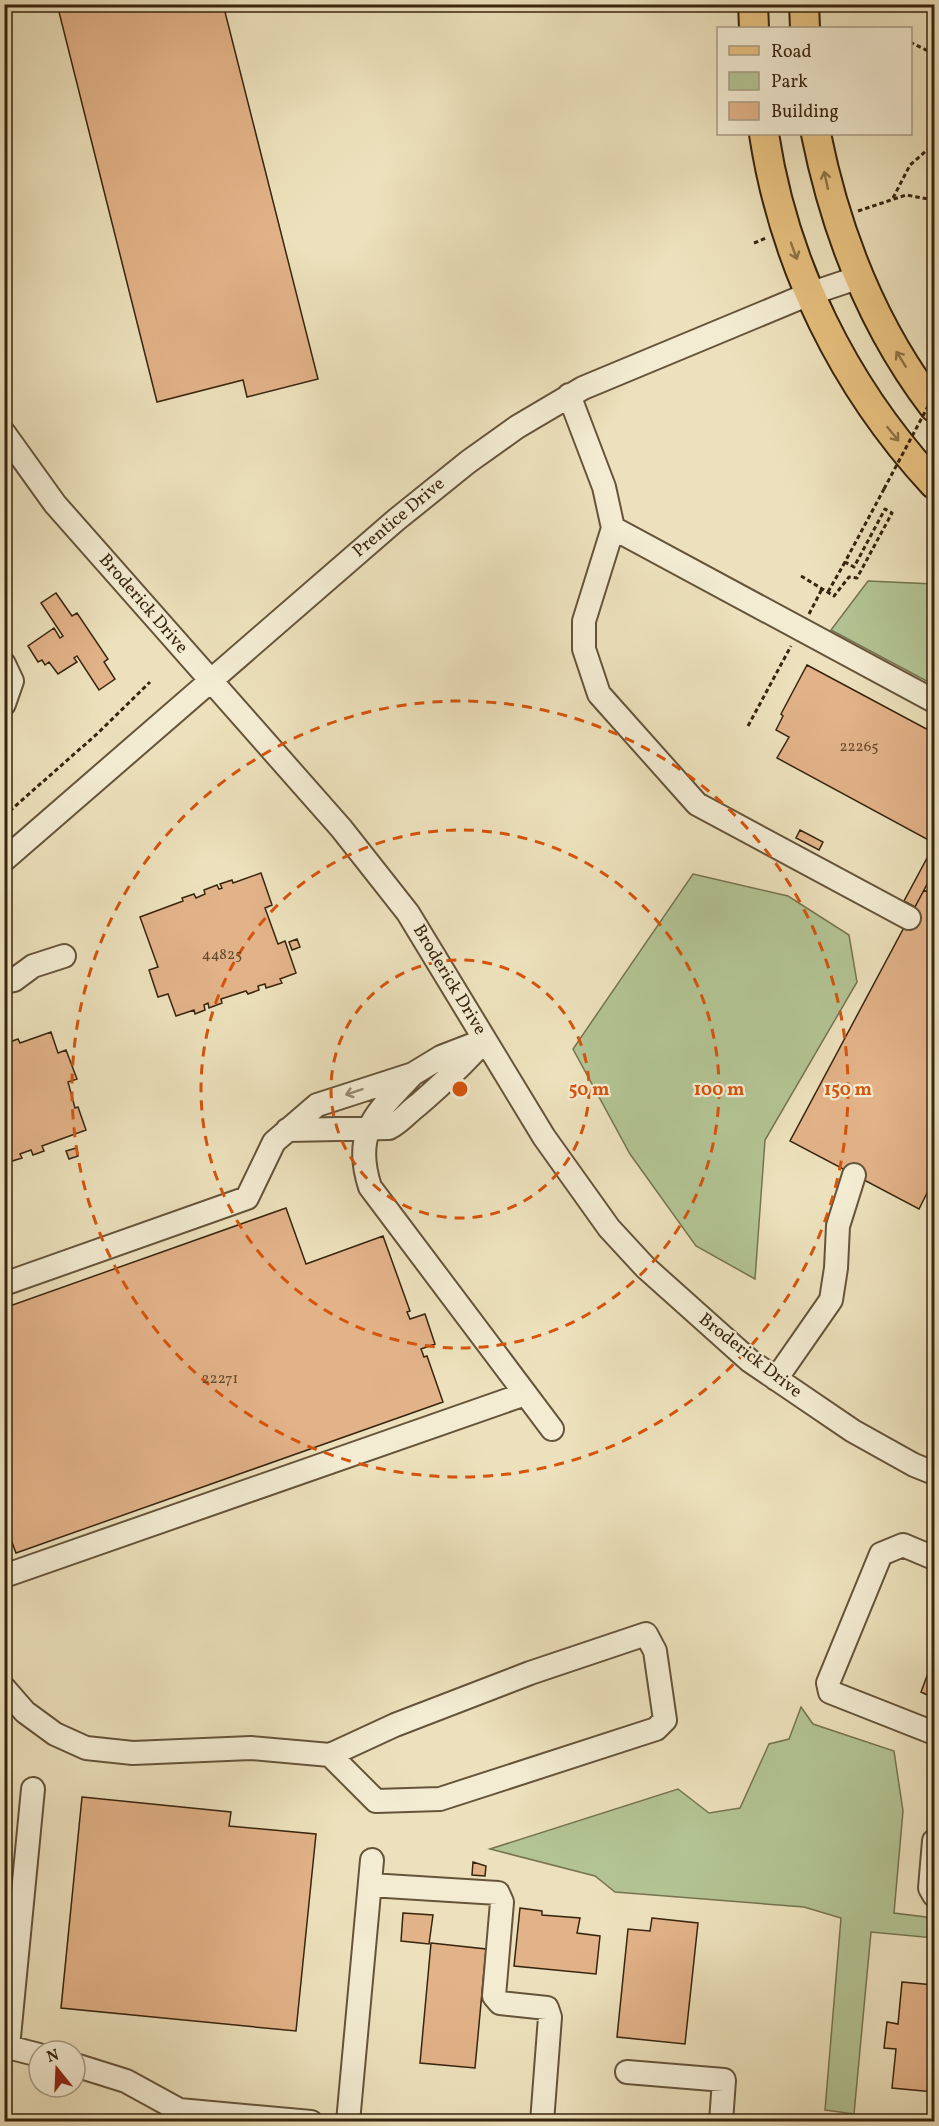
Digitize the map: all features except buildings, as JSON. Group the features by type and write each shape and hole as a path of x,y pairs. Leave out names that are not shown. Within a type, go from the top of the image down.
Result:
{"main road":[{"path":"753,4 754,27"},
{"path":"804,4 805,27"},
{"path":"764,135 770,170 784,221 809,294 843,363 869,405 934,484"},
{"path":"816,135 829,193 857,278 877,319 934,407"}],"street":[{"name":"Prentice Drive","path":"4,860 421,499 501,439 569,395 809,294 857,278"},
{"path":"569,395 604,487 614,528 584,621 584,650 599,694 697,804 909,918"},
{"name":"Broderick Drive","path":"4,433 55,504 341,828 408,913 543,1137 609,1228 645,1267 703,1320 776,1380 853,1431 934,1473"},
{"path":"614,528 934,701"},
{"path":"4,664 12,681 4,705"},
{"path":"4,982 14,980 33,966 64,956"},
{"path":"4,965 33,966"},
{"path":"4,1284 246,1198 274,1142 317,1105 413,1074 441,1057 485,1040"},
{"path":"287,1130 389,1128 403,1121 414,1108 458,1071 485,1040"},
{"path":"413,1074 375,1114 369,1128 362,1156 370,1187 552,1429"},
{"path":"776,1380 831,1300 836,1268 838,1226 854,1175"},
{"path":"4,1576 525,1394"},
{"path":"934,1558 903,1545 881,1554 828,1683 830,1692 934,1733"},
{"path":"4,1688 26,1712 55,1734 86,1748 134,1753 251,1748 330,1755 395,1725 646,1634 655,1651 665,1720 656,1729 440,1799 376,1801 330,1755"},
{"path":"27,2052 6,2047 33,1789"},
{"path":"934,1841 930,1888 934,1895"},
{"path":"348,2121 372,1860"},
{"path":"370,1885 498,1893 502,1902 494,1996 500,2003 547,2008 550,2017 542,2121"},
{"path":"87,2069 126,2082 179,2110 311,2121"},
{"path":"627,2072 724,2080 721,2121"}],"path":[{"path":"912,43 934,54"},
{"path":"893,198 910,165 934,144"},
{"path":"856,211 906,195 934,200"},
{"path":"754,243 767,238"},
{"path":"828,592 934,395"},
{"path":"801,576 834,596 849,577 857,578 892,513 885,508 854,567 845,562"},
{"path":"748,726 822,589"},
{"path":"4,816 98,733 150,682"}],"green space":[{"path":"868,581 934,584 934,685 831,630"},
{"path":"693,874 788,896 849,935 857,982 765,1140 755,1279 696,1246 630,1154 573,1049"},
{"path":"801,1707 813,1724 894,1751 903,1811 894,1913 934,1918 934,1938 871,1932 854,2114 825,2110 841,1918 804,1907 615,1892 595,1876 490,1849 678,1789 709,1813 740,1808 769,1744 789,1739"}]}
